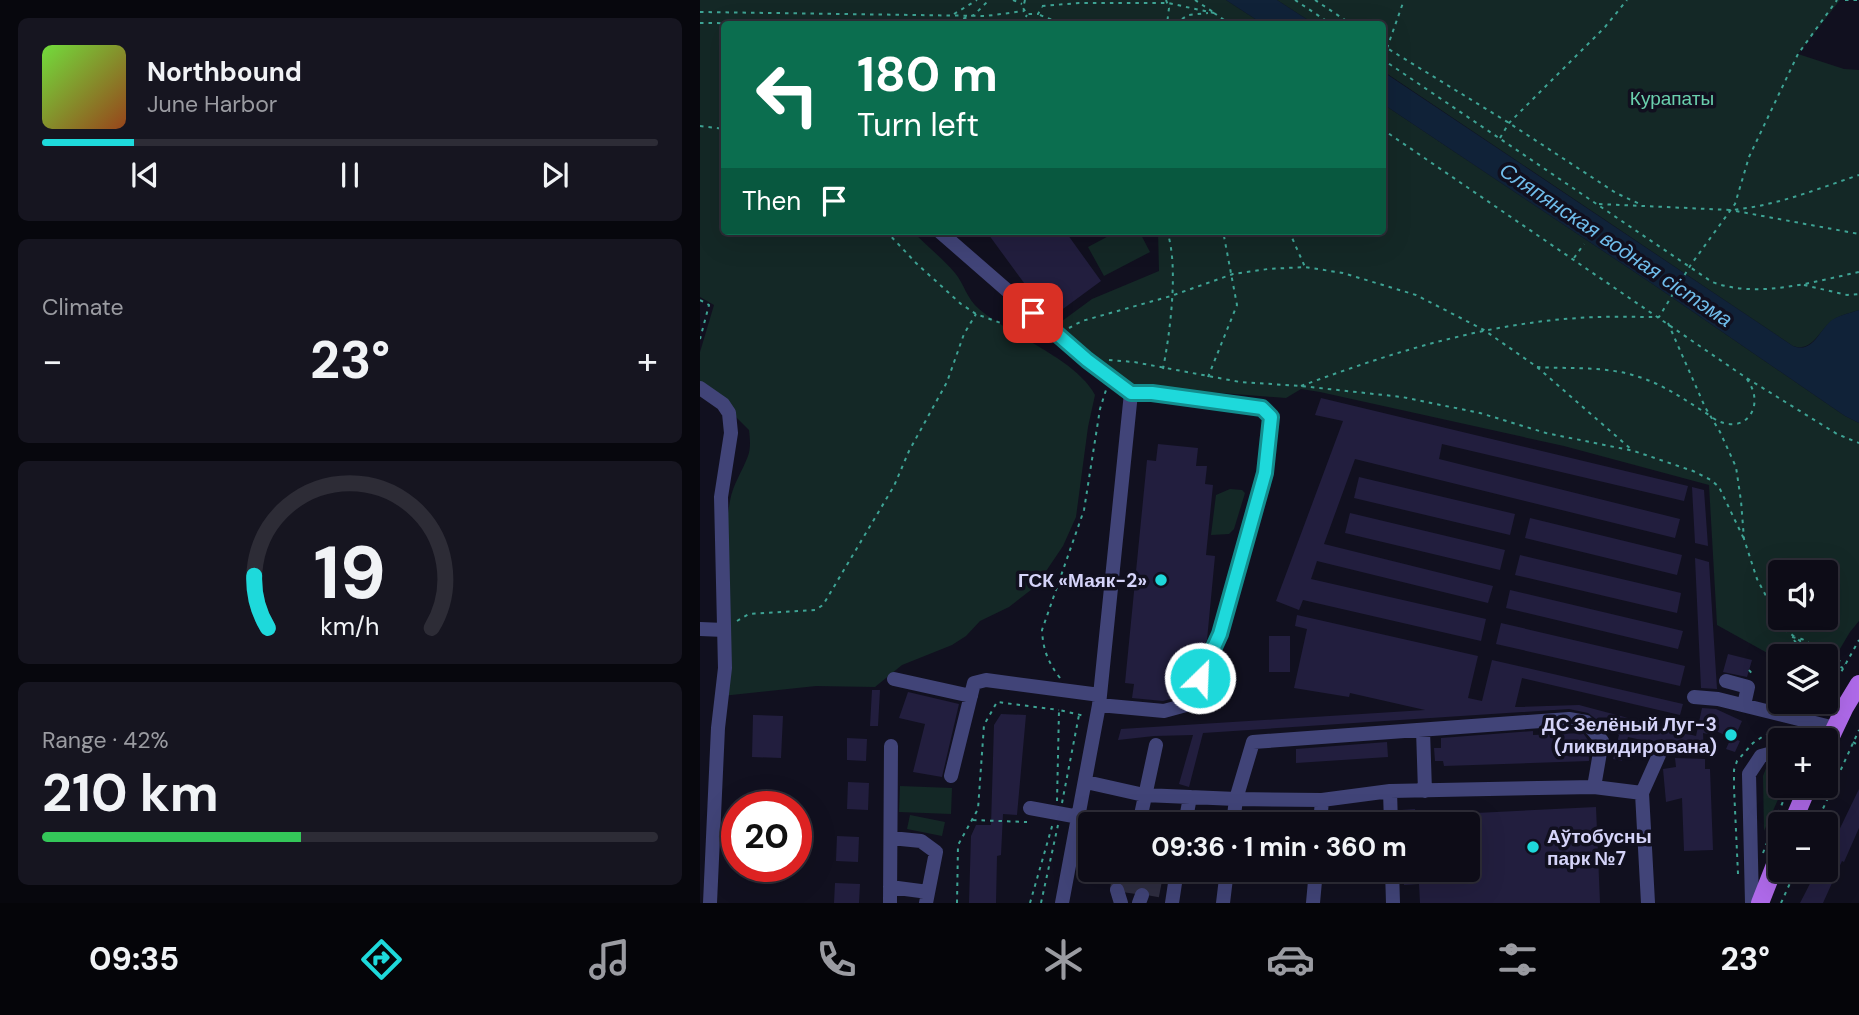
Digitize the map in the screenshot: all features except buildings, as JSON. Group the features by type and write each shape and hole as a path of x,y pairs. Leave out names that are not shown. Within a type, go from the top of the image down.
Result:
{"main road":[{"path":"1835,728 1852,710 1859,684"},
{"path":"1760,903 1768,882"}],"street":[{"path":"944,235 1087,360 1131,393 1152,393 1262,408 1268,412 1272,423 1265,473 1220,634 1186,705 1164,711 1098,706 1077,692 986,680 974,683 951,776"},
{"path":"700,388 723,404 729,413 731,433 721,497 724,668 706,858 710,903"},
{"path":"1080,812 1098,706 1131,393"},
{"path":"700,629 724,630"},
{"path":"894,679 971,696"},
{"path":"1726,681 1748,687 1744,705"},
{"path":"1693,697 1718,699 1835,728"},
{"path":"1234,812 1253,742 1569,719 1586,722 1602,741 1594,787"},
{"path":"1423,730 1425,791"},
{"path":"1141,812 1156,745"},
{"path":"890,903 891,746"},
{"path":"1752,903 1749,774 1761,756 1768,754"},
{"path":"1647,903 1642,793 1659,755"},
{"path":"1086,782 1144,795 1236,799 1322,800 1390,791 1594,787 1642,793"},
{"path":"1390,791 1391,812"},
{"path":"1187,812 1190,797"},
{"path":"1321,812 1322,800"},
{"path":"1029,815 1056,813 1078,817"},
{"path":"1062,903 1078,822"},
{"path":"891,838 921,841 936,852 927,898 891,887"},
{"path":"1172,903 1175,882"},
{"path":"1223,903 1226,882"},
{"path":"1313,903 1315,882"},
{"path":"1392,882 1393,903"}],"path":[{"path":"953,15 977,0"},
{"path":"956,21 974,15 989,0"},
{"path":"1013,0 1023,5"},
{"path":"1025,0 1023,5 1027,15"},
{"path":"1195,0 1226,21"},
{"path":"1295,0 1326,21"},
{"path":"1315,0 1346,21"},
{"path":"1404,0 1387,48 1616,193 1642,205"},
{"path":"1500,138 1509,123 1605,27 1627,0"},
{"path":"1659,317 1690,266 1735,204 1749,157 1798,54 1837,0"},
{"path":"1845,0 1859,0"},
{"path":"1038,14 1042,4 1167,2 1214,13"},
{"path":"1167,2 1167,21"},
{"path":"700,12 974,15 1024,11"},
{"path":"1179,21 1188,15 1214,13"},
{"path":"805,14 805,21"},
{"path":"1027,15 1038,14 1055,21"},
{"path":"1023,21 1027,15"},
{"path":"700,23 721,23"},
{"path":"1386,62 1514,148"},
{"path":"700,126 721,129"},
{"path":"1386,133 1745,377 1837,434 1859,443"},
{"path":"1500,138 1514,148"},
{"path":"1500,138 1712,282 1730,289 1803,285 1859,272"},
{"path":"1510,153 1514,148"},
{"path":"1731,210 1798,197 1859,175"},
{"path":"1597,204 1731,210 1859,234"},
{"path":"890,235 916,263 976,314 1052,342 1073,324 1171,296 1233,274 1268,268 1305,267 1343,273 1416,295 1484,330 1536,368 1634,451"},
{"path":"1163,369 1171,296 1168,235"},
{"path":"1208,378 1237,305 1224,235"},
{"path":"1291,235 1305,267"},
{"path":"1573,258 1584,244"},
{"path":"1803,285 1847,295 1859,294"},
{"path":"700,300 709,305 700,339"},
{"path":"724,630 749,614 815,610 823,605 894,486 909,451 947,382 964,334 976,314"},
{"path":"1301,386 1379,357 1484,330 1578,318 1659,317"},
{"path":"1668,323 1731,454 1738,476 1744,539"},
{"path":"1087,360 1134,362 1208,378 1301,386 1428,402 1480,413 1546,433 1634,451 1693,471 1719,487 1744,539 1756,579 1777,621 1797,644"},
{"path":"1536,368 1609,371 1635,376 1671,390 1720,422 1736,424 1751,415 1755,405 1754,390 1745,377"},
{"path":"1077,692 1062,680 1050,665 1043,649 1042,630 1084,510 1100,409 1107,389"},
{"path":"1791,636 1803,644"},
{"path":"1791,636 1802,639 1845,664"},
{"path":"1838,677 1859,640"},
{"path":"1838,666 1843,668"},
{"path":"957,903 958,845 978,809 984,725 997,702 1059,710 1098,706"},
{"path":"1030,903 1056,813 1059,710"},
{"path":"1821,812 1859,730"},
{"path":"1852,741 1859,746"},
{"path":"1760,862 1784,798"},
{"path":"972,820 1029,815"},
{"path":"1781,903 1791,882"}],"green space":[{"path":"700,0 1226,0 1258,21 721,21 721,235 916,235 955,273 971,301 979,309 1073,370 1095,395 1076,517 1063,546 1036,586 1009,607 980,621 966,636 952,645 902,665 875,687 816,686 722,696 722,574 726,525 731,495 748,456 750,440 749,430 723,404 700,387 700,352 714,305 700,297"},
{"name":"Курапаты","path":"1277,0 1840,0 1798,54 1844,69 1859,70 1859,310 1833,320 1805,346 1793,346 1386,73 1386,21 1309,21"},
{"path":"1386,106 1859,423 1859,621 1838,652 1838,644 1768,644 1768,653 1717,625 1709,485 1564,446 1320,392 1301,389 1286,398 1132,386 1058,324 1092,299 1159,271 1158,235 1386,235"},
{"path":"1110,235 1141,235 1150,252 1104,276 1088,247"},
{"path":"1230,489 1242,490 1245,493 1234,529 1229,534 1211,535 1216,495"},
{"path":"1768,763 1768,798 1779,798 1772,812 1768,812 1764,831 1763,776"},
{"path":"900,786 952,788 951,814 899,812"},
{"path":"910,815 945,822 942,836 907,829"}],"water":[{"path":"1226,0 1277,0 1309,21 1258,21"},
{"name":"Сляпянская водная сістэма","path":"1386,74 1793,346 1806,347 1832,320 1859,310 1859,423 1386,106"}],"tunnel":[{"path":"1117,890 1118,882"},
{"path":"1129,893 1130,882"},
{"path":"1142,895 1144,882"},
{"path":"1152,896 1155,882"}],"place":[{"name":"ГСК «Маяк-2»","path":"1161,580"},
{"name":"ДС Зелёный Луг-3 (ликвидирована)","path":"1731,735"},
{"name":"Аўтобусны парк №7","path":"1533,847"}],"route":[{"path":"1033,313 1087,360 1131,393 1152,393 1262,408 1271,417 1265,473 1220,634 1200,678"}]}
